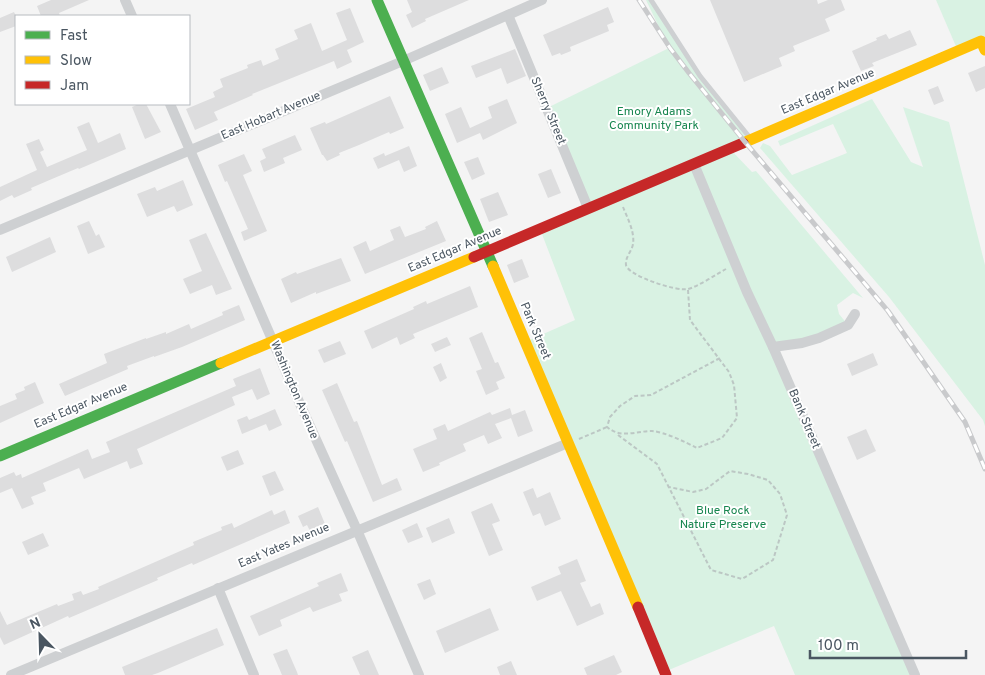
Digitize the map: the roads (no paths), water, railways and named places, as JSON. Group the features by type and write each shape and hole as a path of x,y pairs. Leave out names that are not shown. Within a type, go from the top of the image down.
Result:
{"street":[{"path":"125,0 132,15"},
{"name":"Park Street","path":"377,0 666,675"},
{"name":"East Hobart Avenue","path":"0,230 403,61 542,0"},
{"name":"Sherry Street","path":"508,15 588,208"},
{"name":"East Edgar Avenue","path":"0,456 919,68 983,45"},
{"name":"Washington Avenue","path":"170,105 419,675"},
{"name":"Bank Street","path":"694,164 747,292 773,347 915,675"},
{"path":"773,347 802,344 819,338 848,325 855,314"},
{"name":"East Yates Avenue","path":"11,675 568,443"},
{"path":"218,588 254,675"}],"lane":[{"path":"651,0 700,76 751,139"}],"railway":[{"path":"639,0 670,48 689,73 888,311 965,422 985,469"}],"park label":[{"name":"Emory Adams Community Park","path":"654,119"},
{"name":"Blue Rock Nature Preserve","path":"723,518"}]}
